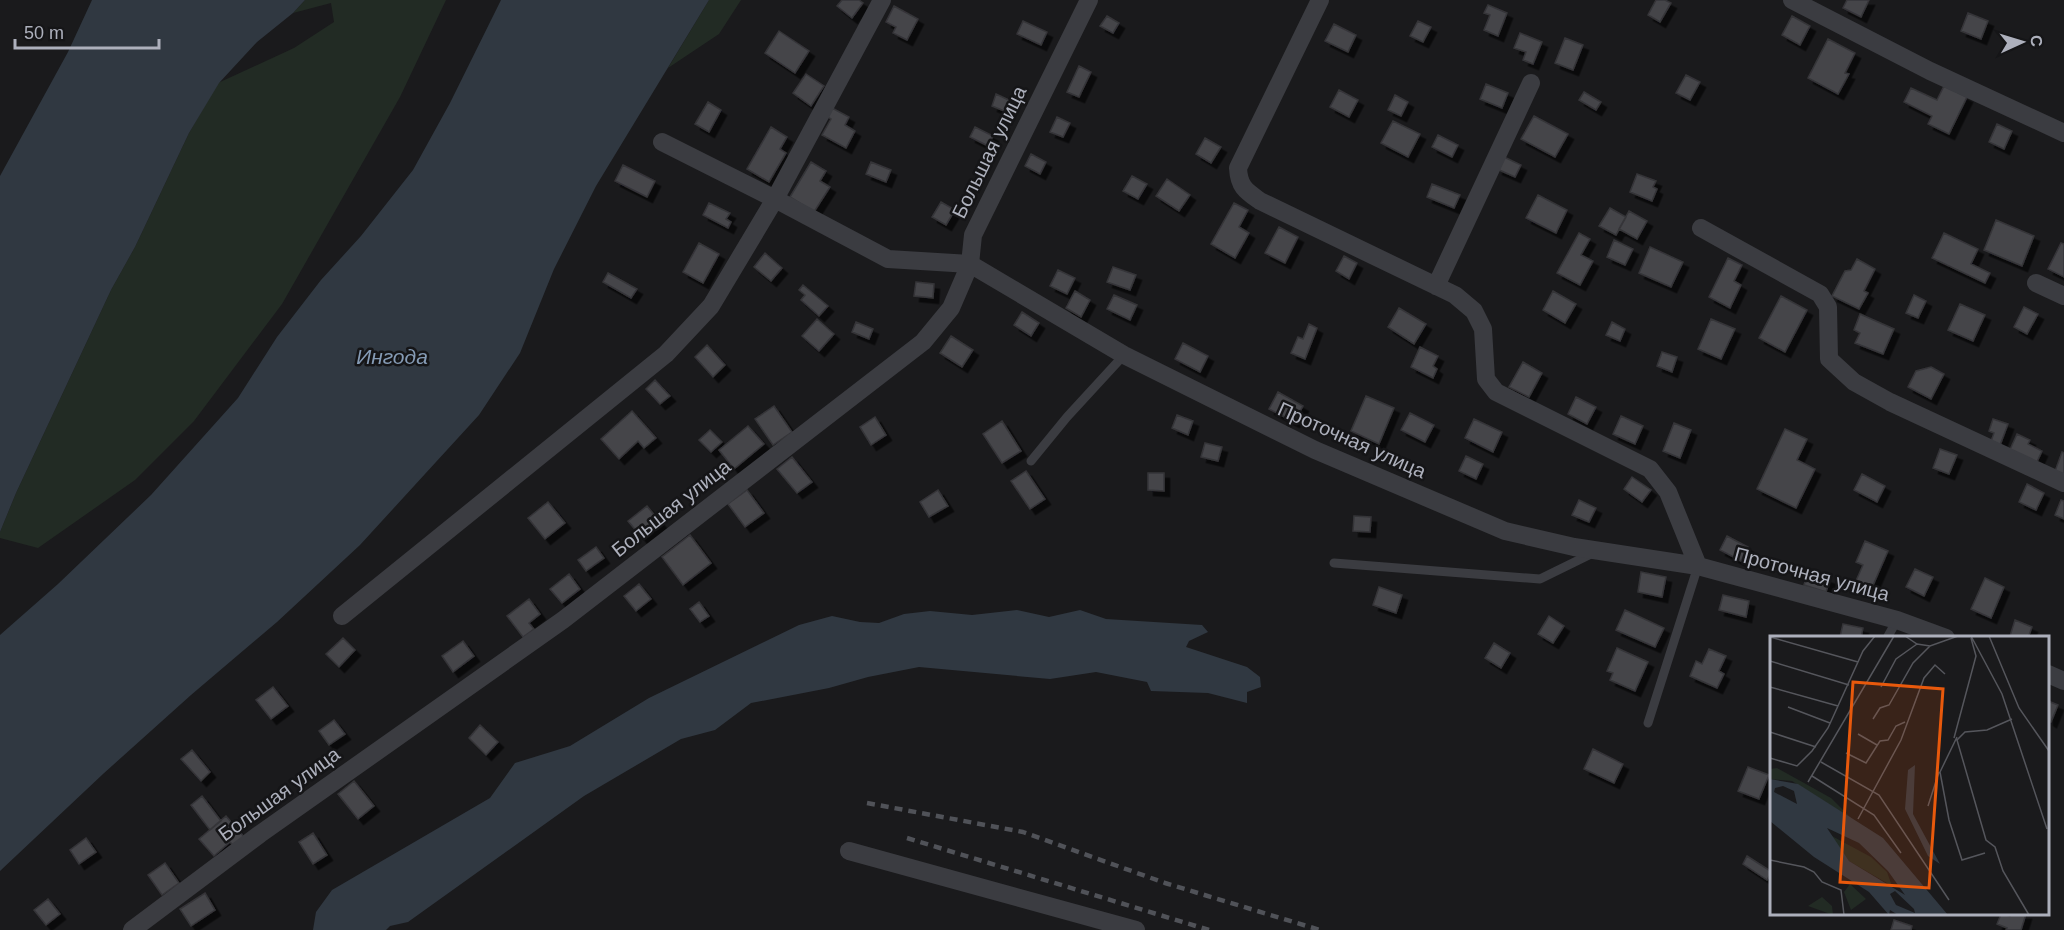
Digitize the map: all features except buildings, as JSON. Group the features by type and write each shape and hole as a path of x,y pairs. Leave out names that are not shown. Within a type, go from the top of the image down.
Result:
{"street":[{"path":"342,616 666,354 711,306 775,199 882,0"},
{"name":"Большая улица","path":"132,930 260,834 563,620 923,342 951,308 970,264 973,235 1089,0"},
{"path":"1320,0 1238,168 1238,179 1244,189 1260,201 1455,295 1474,310 1483,328 1486,379 1496,392 1650,470 1668,492 1698,566"},
{"path":"1792,0 1930,71 2064,133"},
{"path":"1436,286 1531,83"},
{"name":"Проточная улица","path":"662,142 888,259 970,264 1124,356 1315,450 1505,531 1598,551 1698,566 1897,620 1941,636"},
{"path":"1701,228 1820,294 1828,307 1829,359 1854,382 1890,402 2064,483"},
{"path":"2036,283 2064,296"},
{"path":"2049,674 2064,681"},
{"path":"849,851 1136,930"}],"lane":[{"path":"1031,461 1066,417 1124,356"},
{"path":"1334,563 1540,579 1598,551"},
{"path":"1648,723 1698,566"},
{"path":"1888,636 1897,620"}],"shaded area":[{"path":"305,0 446,0 400,97 282,304 194,421 135,480 38,548 0,538 0,532 16,493 111,290 135,247 189,133 218,83 294,48 334,22 331,3 293,13"},
{"path":"709,0 741,0 719,34 668,68"}],"water":[{"path":"92,0 305,0 293,13 257,42 219,83 189,133 135,247 111,290 0,532 0,176 68,52"},
{"name":"Ингода","path":"501,0 709,0 596,186 554,269 520,353 479,415 360,545 277,622 103,774 0,871 0,635 58,584 151,495 238,398 277,337 321,280 361,236 413,170 450,103"},
{"path":"1017,610 1049,617 1080,610 1106,619 1202,625 1208,632 1189,641 1186,647 1247,667 1260,677 1261,687 1247,692 1247,703 1208,693 1151,691 1147,682 1096,672 1050,679 919,667 751,703 715,730 681,739 584,796 408,922 390,926 386,930 313,930 316,912 332,890 490,798 515,763 570,746 649,698 799,625 832,616 860,622 879,623 904,614 930,611 972,615"}],"railway":[{"path":"867,803 1023,832 1165,883 1320,930"},
{"path":"907,838 1209,930"}]}
